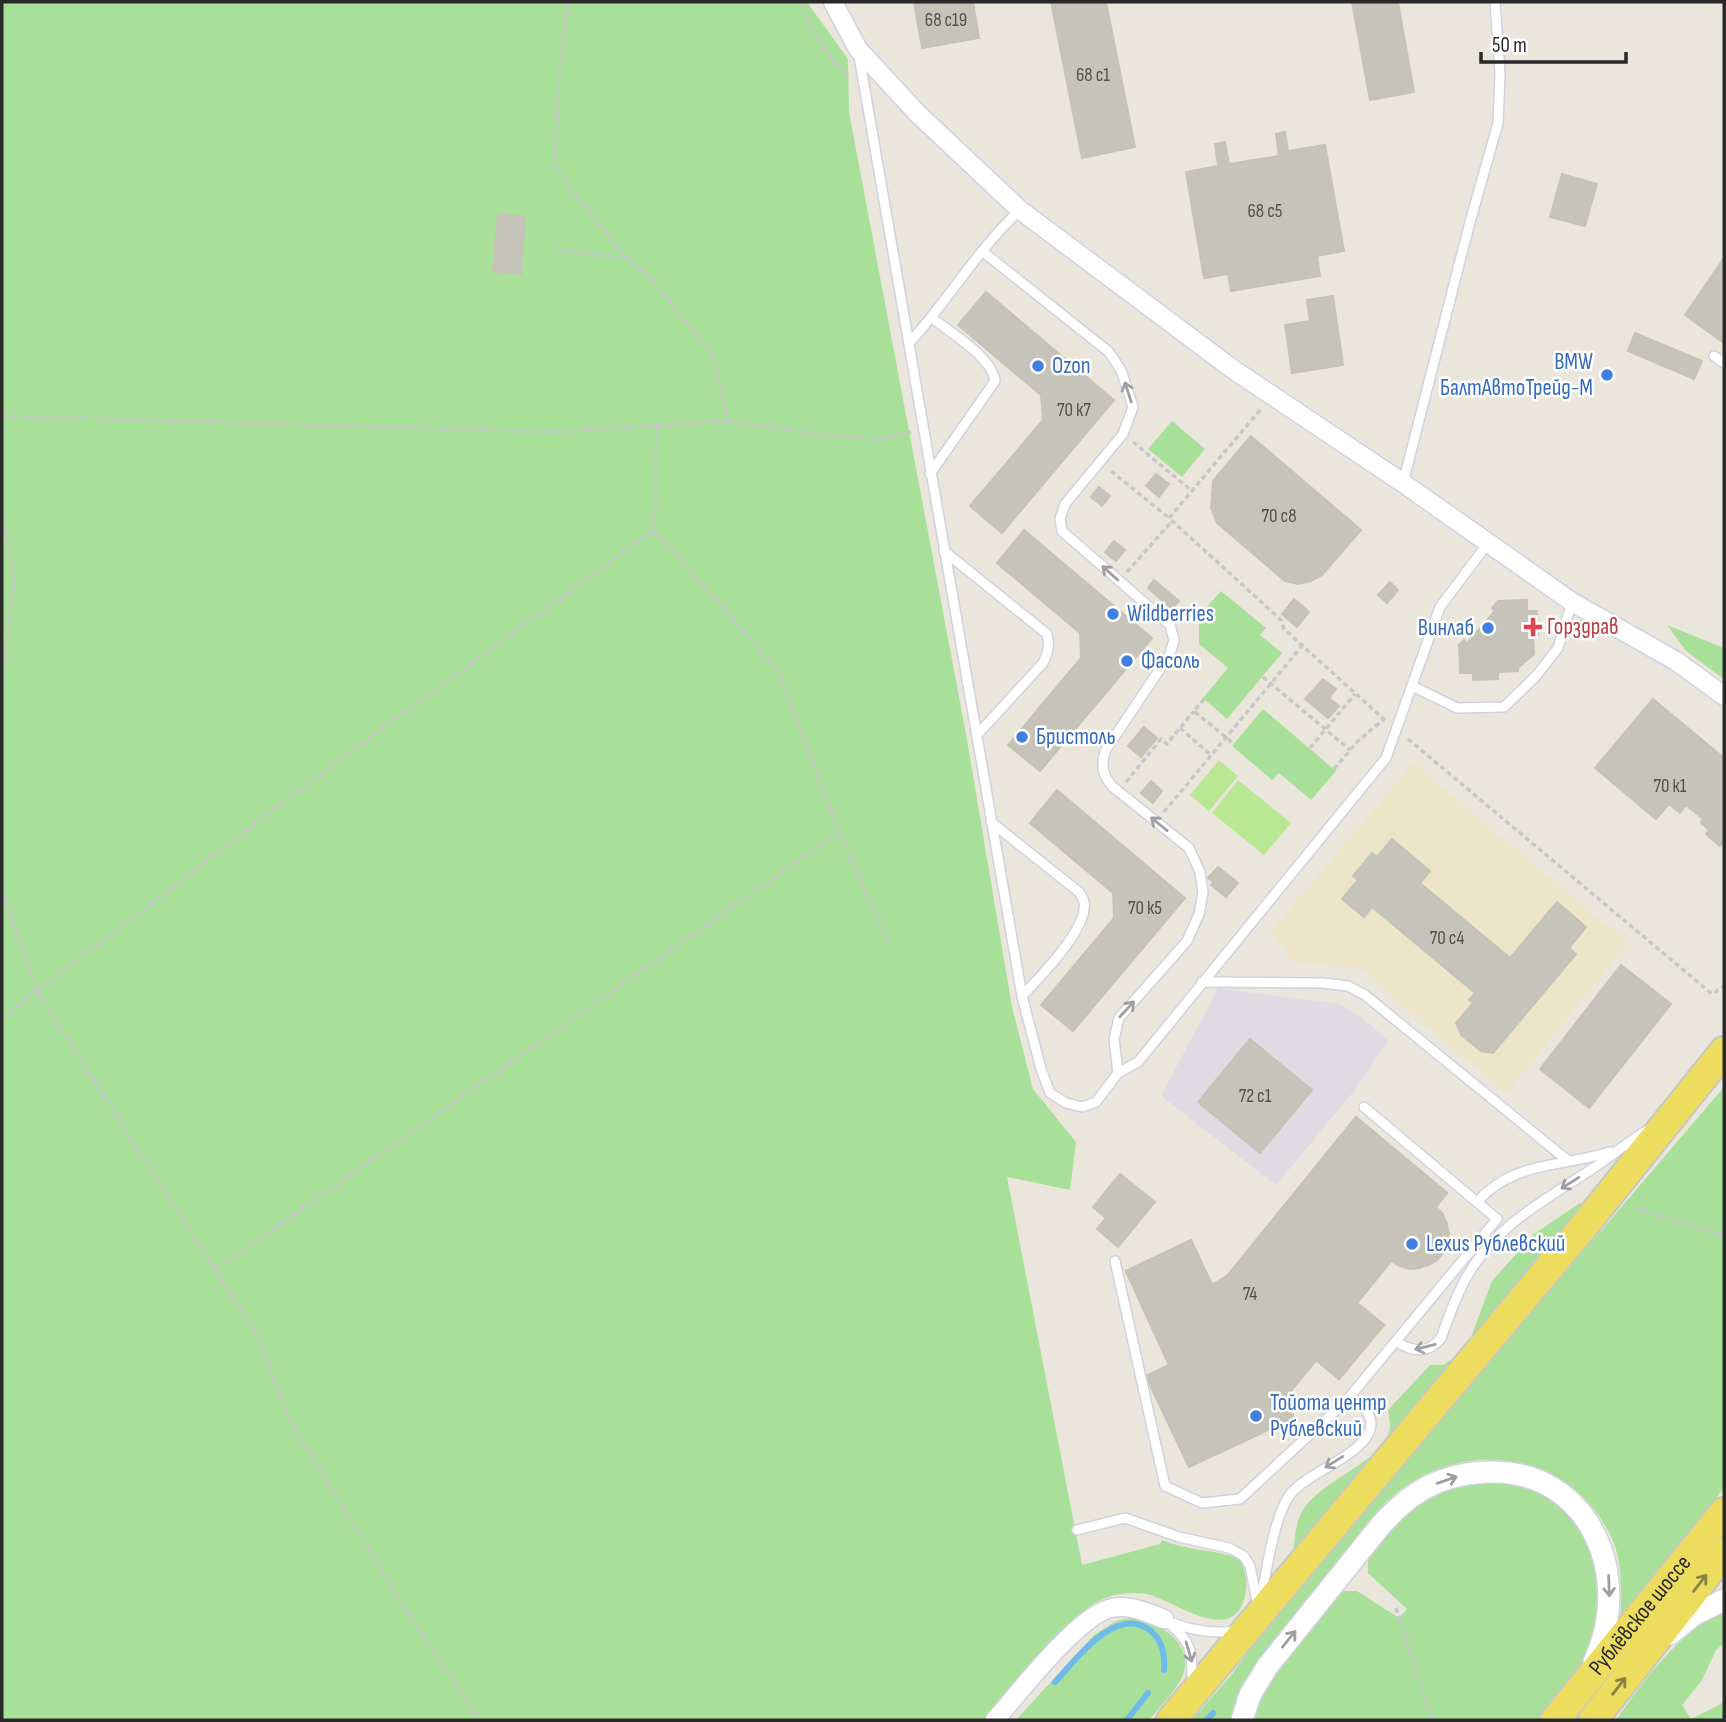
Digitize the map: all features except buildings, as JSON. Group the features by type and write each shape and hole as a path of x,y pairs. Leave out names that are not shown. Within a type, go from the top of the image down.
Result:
{"main road":[{"path":"1171,1720 1588,1221 1724,1051"},
{"name":"Рублёвское шоссе","path":"1555,1720 1724,1511"},
{"name":"Рублёвское шоссе","path":"1593,1720 1724,1553"}],"street":[{"path":"833,2 858,49 937,133 1020,210 1234,370 1403,483 1572,602 1676,661 1724,696"},
{"path":"1242,1720 1250,1695 1267,1667 1381,1525 1399,1506 1419,1492 1444,1480 1471,1472 1521,1475 1546,1485 1569,1501 1587,1521 1601,1546 1609,1574 1610,1605 1604,1641 1581,1689"},
{"path":"1646,1652 1695,1614 1724,1600"},
{"path":"995,1720 1075,1631 1093,1615 1111,1608 1125,1607 1164,1619"}],"lane":[{"path":"1403,483 1498,123 1500,74 1495,2"},
{"path":"858,49 1021,996 1050,1093 1066,1104 1082,1107 1096,1102 1118,1073 1138,1062 1386,758 1440,607 1488,543"},
{"path":"909,343 932,318 996,233 1020,210"},
{"path":"982,251 1109,352 1121,370 1133,407 1123,434 1065,504 1060,519 1062,531 1170,625 1174,640 1170,654 1105,751 1101,766 1106,780 1189,848 1200,872 1203,893 1199,914 1187,941 1119,1018 1114,1038 1118,1073"},
{"path":"930,474 995,381 994,373 986,361 932,318"},
{"path":"1714,356 1724,363"},
{"path":"944,551 1047,634 1049,643 1043,663 977,735"},
{"path":"1412,686 1457,708 1504,707 1536,676 1558,648 1572,602"},
{"path":"991,822 1079,892 1084,902 1081,922 1069,940 1021,996"},
{"path":"1202,982 1323,983 1348,986 1365,995 1567,1160"},
{"path":"1115,1261 1165,1486 1202,1503 1240,1499 1347,1400 1497,1219 1364,1107"},
{"path":"1397,1342 1408,1349 1416,1350 1435,1345 1441,1338 1469,1273 1486,1250 1513,1222 1598,1165 1615,1150 1668,1119"},
{"path":"1477,1202 1499,1182 1524,1171 1615,1150"},
{"path":"1253,1622 1281,1514 1289,1496 1305,1481 1358,1447 1368,1437 1371,1422 1366,1408 1347,1400"},
{"path":"1077,1530 1125,1518 1179,1537 1229,1548 1244,1556 1250,1566 1253,1622"},
{"path":"1164,1619 1200,1631 1217,1633 1253,1622"},
{"path":"1164,1619 1182,1634 1192,1653 1193,1694"}],"path":[{"path":"568,2 559,74 555,167 626,258 653,281 714,357 727,421"},
{"path":"799,2 821,42 842,71 865,87"},
{"path":"556,250 626,258"},
{"path":"1119,582 1253,417 1275,397"},
{"path":"2,416 552,432 727,421 821,435 879,439 923,429"},
{"path":"657,427 654,530 778,670 839,832 888,943"},
{"path":"1123,434 1192,491"},
{"path":"1100,462 1170,520 1281,620 1284,629 1384,719 1712,995 1724,986"},
{"path":"2,511 14,579 2,682"},
{"path":"2,1018 340,759 654,530"},
{"path":"1156,821 1302,645"},
{"path":"1263,677 1350,750"},
{"path":"1310,748 1356,693"},
{"path":"1118,791 1161,739 1167,744 1204,699"},
{"path":"1195,711 1234,744"},
{"path":"1334,769 1350,750 1384,719"},
{"path":"1180,728 1211,755"},
{"path":"215,1270 839,832"},
{"path":"2,888 36,990 260,1340 289,1419 405,1609 480,1720"},
{"path":"1635,1208 1719,1234 1724,1233"},
{"path":"1396,1608 1432,1720"}],"shaded area":[{"path":"1413,763 1628,943 1507,1093 1362,970 1292,962 1271,931"},
{"path":"1218,988 1339,1004 1360,1016 1388,1040 1354,1091 1276,1185 1161,1096"}],"green space":[{"path":"2,2 807,2 848,59 849,112 966,734 1012,1007 1033,1089 1076,1142 1070,1190 1007,1177 1082,1565 1160,1544 1162,1540 1231,1556 1240,1559 1246,1580 1244,1600 1237,1613 1226,1619 1213,1619 1146,1594 1126,1593 1107,1597 1086,1610 986,1720 2,1720"},
{"path":"1172,421 1205,449 1182,477 1148,449"},
{"path":"1221,591 1266,628 1260,635 1282,653 1227,719 1203,698 1228,668 1199,644 1199,616"},
{"path":"1667,625 1724,648 1724,679 1686,651"},
{"path":"1263,709 1336,771 1311,800 1279,773 1272,780 1232,746"},
{"path":"1219,760 1238,776 1209,811 1190,795"},
{"path":"1238,780 1291,823 1264,855 1212,813"},
{"path":"1724,1087 1724,1488 1621,1619 1621,1579 1613,1541 1598,1515 1578,1493 1555,1477 1529,1466 1502,1460 1473,1461 1444,1467 1406,1486 1369,1521 1264,1662 1242,1696 1231,1720 1192,1720 1232,1674 1303,1579"},
{"path":"1580,1203 1584,1206 1293,1553 1298,1520 1308,1503 1377,1451 1386,1439 1390,1427 1388,1410 1430,1365 1443,1365 1457,1356 1471,1337 1492,1281 1534,1234"},
{"path":"1496,1482 1533,1490 1555,1502 1582,1532 1597,1570 1600,1610 1591,1643 1572,1678 1538,1720 1253,1720 1279,1668 1340,1591 1357,1591 1399,1618 1407,1609 1368,1573 1369,1559 1393,1527 1414,1509 1448,1490"},
{"path":"1724,1610 1724,1643 1716,1650 1702,1680 1682,1705 1691,1719 1724,1700 1724,1720 1616,1720 1664,1658 1691,1632"},
{"path":"1134,1617 1166,1631 1182,1648 1185,1658 1185,1669 1180,1681 1149,1720 1016,1720 1094,1635 1116,1621"}],"waterway":[{"path":"1055,1682 1097,1638 1124,1624 1138,1624 1155,1635 1162,1649 1164,1670"},
{"path":"1127,1720 1148,1693"},
{"path":"1207,1720 1213,1713"}],"place":[{"name":"Ozon","path":"1038,366"},
{"name":"BMW БалтАвтоТрейд-М","path":"1607,375"},
{"name":"Wildberries","path":"1113,614"},
{"name":"Горздрав","path":"1533,627"},
{"name":"Винлаб","path":"1488,628"},
{"name":"Фасоль","path":"1127,661"},
{"name":"Бристоль","path":"1022,737"},
{"name":"Lexus Рублевский","path":"1412,1244"},
{"name":"Тойота центр Рублевский","path":"1256,1416"}]}
